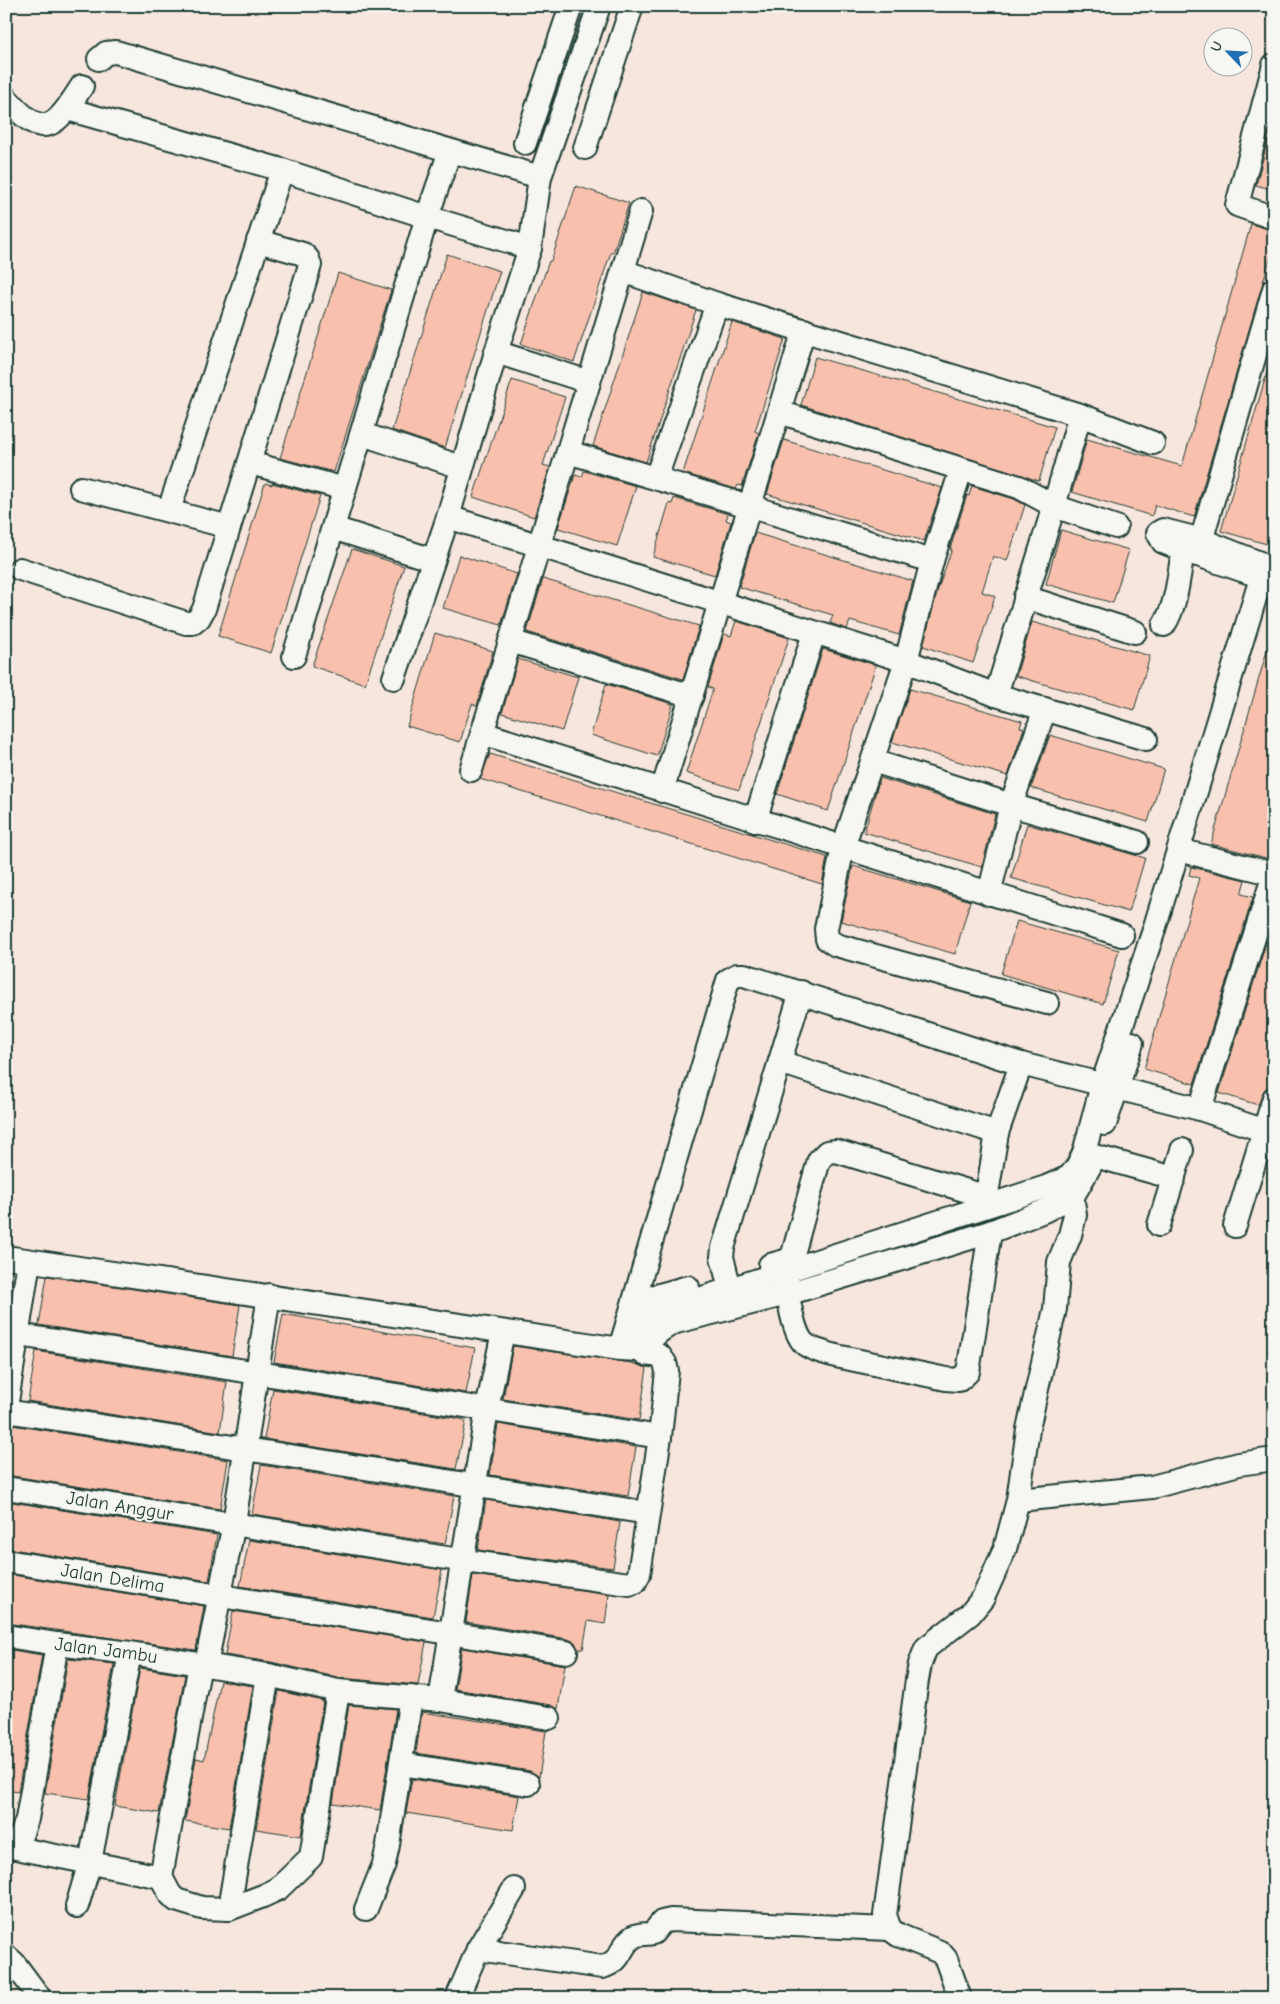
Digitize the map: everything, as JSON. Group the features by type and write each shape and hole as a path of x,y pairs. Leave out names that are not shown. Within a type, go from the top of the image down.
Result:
{"street":[{"path":"525,143 571,6"},
{"path":"394,678 448,517 496,352 530,248 540,177 599,6"},
{"path":"585,148 632,6"},
{"path":"99,59 106,54 116,52 540,177"},
{"path":"1274,65 1237,205 1274,218"},
{"path":"549,70 606,87"},
{"path":"6,98 32,122 41,126 51,124 60,118 82,86"},
{"path":"67,110 282,170 530,248"},
{"path":"294,656 428,217 450,151"},
{"path":"169,510 282,170"},
{"path":"471,770 642,211"},
{"path":"20,570 186,623 193,623 199,618 204,609 250,463 310,265 308,259 303,254 258,241"},
{"path":"623,271 717,304 1080,416 1153,443"},
{"path":"1164,625 1194,549 1274,289"},
{"path":"656,478 717,304"},
{"path":"662,791 804,330"},
{"path":"496,352 589,382"},
{"path":"779,412 1019,487 1054,506 1116,527"},
{"path":"996,695 1080,416"},
{"path":"362,434 462,467"},
{"path":"568,452 932,561"},
{"path":"250,463 345,489"},
{"path":"961,470 932,561 906,660 843,847 826,928 828,938 836,945 1047,1004"},
{"path":"80,488 229,527"},
{"path":"448,517 814,633 906,660 996,695 1146,739"},
{"path":"333,528 432,560"},
{"path":"633,1351 647,1346 652,1338 662,1329 676,1322 787,1294 990,1232 1044,1211 1071,1186 1089,1155 1270,575 1194,549"},
{"path":"1025,596 1135,632"},
{"path":"755,821 814,633"},
{"path":"510,641 692,696"},
{"path":"989,894 1011,805 1045,709"},
{"path":"482,733 755,821 1122,935"},
{"path":"873,760 1011,805 1137,842"},
{"path":"1185,852 1274,874 1200,1109"},
{"path":"633,1351 634,1302 728,980 737,975 744,975 800,992 1021,1064 1200,1109 1268,1133"},
{"path":"727,1277 722,1256 723,1248 800,992"},
{"path":"780,1062 998,1133"},
{"path":"988,1200 998,1133 1021,1064"},
{"path":"1235,1226 1268,1133 1274,1098"},
{"path":"1159,1224 1182,1150"},
{"path":"634,1302 727,1277 784,1265 793,1254 819,1160 828,1152 836,1151 974,1193 988,1200"},
{"path":"1089,1155 1174,1178"},
{"path":"633,1351 634,1340 640,1328 647,1320 659,1312 784,1265 988,1200 1059,1183 1071,1186"},
{"path":"960,1998 946,1959 940,1952 898,1935 890,1929 885,1916 920,1664 926,1648 970,1614 983,1598 1005,1549 1018,1500 1028,1429 1055,1309 1059,1262 1070,1235 1075,1215 1071,1186"},
{"path":"784,1265 787,1294 804,1344 818,1351 946,1379 959,1380 968,1372 990,1232"},
{"path":"6,1257 30,1260 269,1295 660,1356 665,1363 667,1371 660,1437 648,1513 6,1409 12,1334 30,1260"},
{"path":"269,1295 234,1523 203,1664 161,1876 170,1894 176,1900 202,1908 229,1909 278,1888 311,1857 338,1691"},
{"path":"440,1700 487,1409 503,1332"},
{"path":"12,1334 660,1437"},
{"path":"1018,1500 1152,1487 1239,1464 1274,1459"},
{"name":"Jalan Anggur","path":"6,1488 463,1560 629,1584 636,1582 639,1574 648,1513"},
{"name":"Jalan Delima","path":"6,1561 566,1652"},
{"name":"Jalan Jambu","path":"6,1636 203,1664 268,1675 338,1691 440,1700 549,1718"},
{"path":"9,1847 22,1834 27,1819 57,1644"},
{"path":"77,1906 90,1862 130,1653"},
{"path":"229,1909 268,1675"},
{"path":"366,1909 384,1864 411,1697"},
{"path":"401,1764 528,1784"},
{"path":"9,1847 161,1876"},
{"path":"457,1998 478,1949 514,1888"},
{"path":"478,1949 602,1967 615,1961 633,1937 638,1934 653,1933 662,1922 668,1920 890,1929"},
{"path":"6,1956 14,1962 40,1998"}],"building":[{"path":"1274,117 1274,190 1256,185"},
{"path":"576,186 629,203 574,362 521,344"},
{"path":"1251,224 1274,231 1274,245 1194,517 1155,505 1152,516 1072,492 1087,439 1182,466"},
{"path":"447,254 500,271 445,448 392,430"},
{"path":"338,273 391,290 334,472 280,458"},
{"path":"643,292 696,310 646,462 593,446"},
{"path":"732,322 785,339 755,431 759,433 742,486 738,485 736,489 683,473"},
{"path":"815,357 1055,427 1039,481 801,405"},
{"path":"1270,362 1274,363 1274,546 1221,531"},
{"path":"512,380 565,397 543,465 550,467 534,517 473,497"},
{"path":"784,440 942,488 924,541 767,494"},
{"path":"584,471 636,486 617,546 558,528 575,475 582,477"},
{"path":"265,483 272,485 272,483 320,496 271,653 218,636"},
{"path":"972,486 1014,499 1025,505 1007,561 993,556 982,592 995,596 973,663 923,646 938,589 952,549 950,549 967,495 969,496"},
{"path":"674,498 728,514 726,520 731,522 715,575 653,557 669,503 672,504"},
{"path":"1061,530 1129,550 1113,603 1046,584"},
{"path":"755,533 913,581 899,635 850,621 847,629 830,623 833,615 739,587"},
{"path":"352,549 404,566 365,684 312,666"},
{"path":"459,555 517,574 501,625 443,608"},
{"path":"543,579 699,626 683,679 527,632"},
{"path":"736,621 789,638 739,790 686,773 713,689 708,687 724,634 731,636"},
{"path":"1032,622 1150,656 1134,710 1016,676"},
{"path":"435,633 493,651 477,706 472,704 460,742 407,726"},
{"path":"1270,640 1274,641 1274,860 1211,844"},
{"path":"823,649 876,665 828,811 777,794"},
{"path":"518,659 578,677 562,731 502,713"},
{"path":"606,684 673,704 657,756 591,735"},
{"path":"910,689 1022,721 1020,727 1024,728 1008,776 892,742"},
{"path":"1050,735 1164,769 1148,822 1031,788"},
{"path":"490,754 827,857 822,884 480,779"},
{"path":"880,778 995,814 982,867 864,832"},
{"path":"1027,824 1145,858 1129,912 1011,878"},
{"path":"853,866 970,901 955,954 841,921"},
{"path":"1191,867 1245,880 1241,894 1253,897 1194,1084 1144,1069 1199,878 1189,875"},
{"path":"1274,918 1274,1085 1265,1089 1258,1105 1219,1093"},
{"path":"1017,921 1119,950 1103,1004 1001,974"},
{"path":"47,1276 240,1305 232,1356 39,1325"},
{"path":"283,1314 475,1348 466,1393 274,1362"},
{"path":"513,1346 632,1363 647,1368 639,1420 503,1399"},
{"path":"36,1351 227,1382 220,1432 28,1401"},
{"path":"273,1389 466,1421 456,1469 264,1439"},
{"path":"6,1424 228,1460 220,1509 6,1475"},
{"path":"498,1424 636,1447 628,1496 490,1475"},
{"path":"261,1465 454,1496 445,1544 252,1514"},
{"path":"486,1500 620,1522 613,1568 478,1550"},
{"path":"6,1501 217,1535 209,1581 6,1548"},
{"path":"249,1540 442,1570 433,1617 240,1586"},
{"path":"6,1574 204,1606 196,1650 6,1623"},
{"path":"473,1575 609,1594 605,1624 588,1621 583,1649 578,1649 575,1642 568,1639 466,1622"},
{"path":"233,1611 426,1642 418,1685 340,1678 271,1662 225,1655"},
{"path":"462,1648 565,1665 558,1709 551,1705 455,1689"},
{"path":"6,1649 42,1655 18,1792 6,1790"},
{"path":"68,1659 114,1664 89,1799 45,1793"},
{"path":"140,1668 185,1675 159,1813 115,1806"},
{"path":"220,1681 253,1686 229,1828 185,1821 196,1758 204,1760"},
{"path":"279,1691 323,1701 301,1836 256,1829"},
{"path":"349,1705 396,1709 380,1810 333,1803"},
{"path":"422,1712 546,1731 539,1777 530,1771 416,1753"},
{"path":"412,1779 519,1796 513,1830 406,1813"}]}
